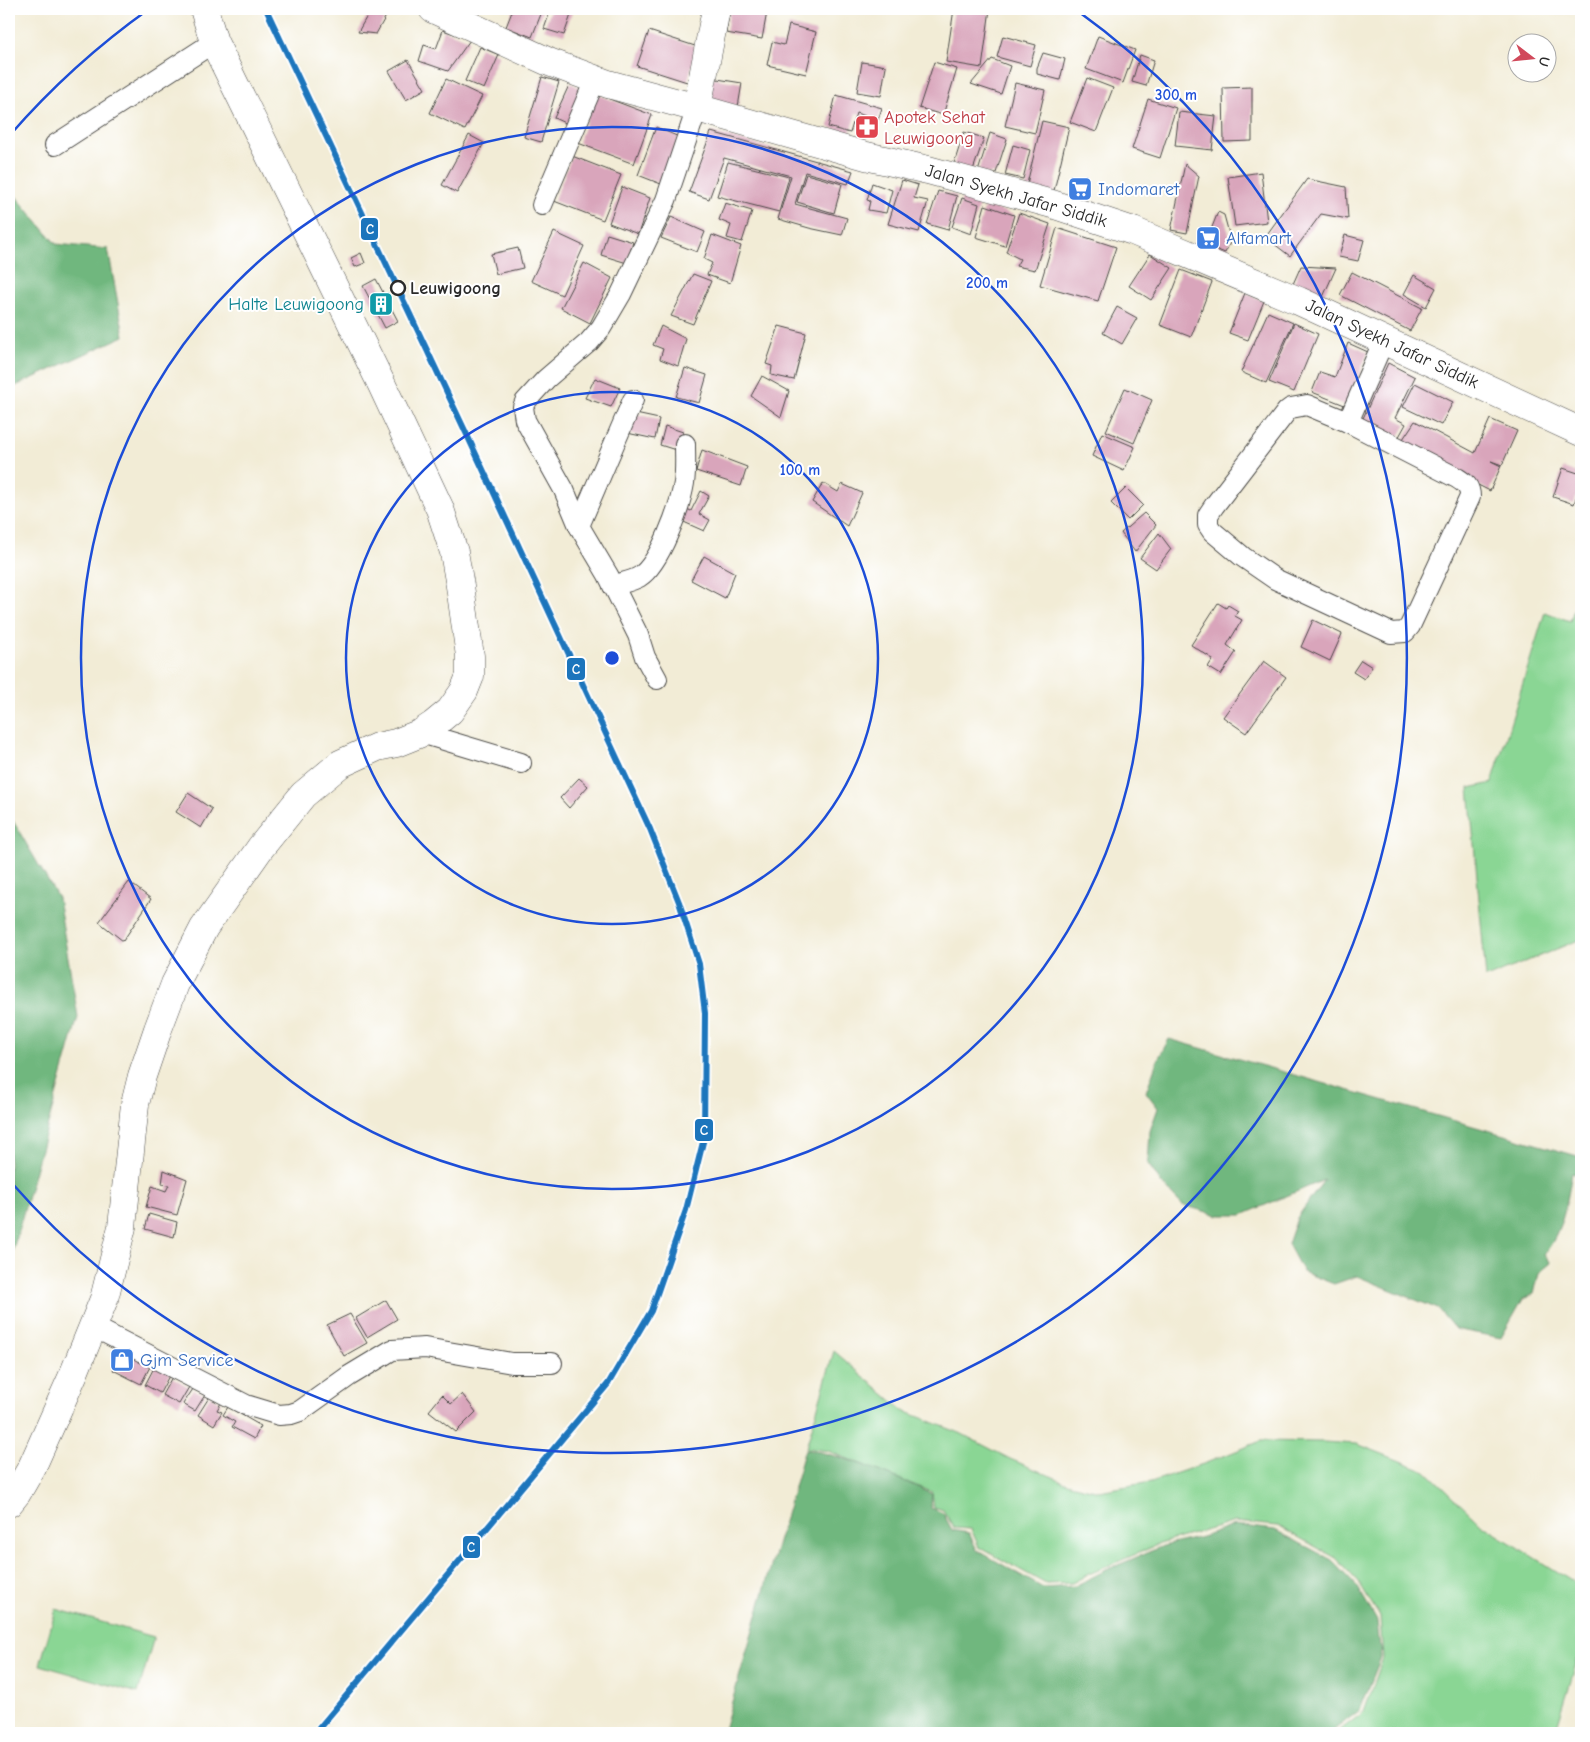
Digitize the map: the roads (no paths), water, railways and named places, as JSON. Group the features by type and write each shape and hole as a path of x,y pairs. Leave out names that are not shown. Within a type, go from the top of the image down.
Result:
{"main road":[{"path":"9,1503 32,1467 94,1327 104,1299 122,1227 135,1104 142,1076 158,1028 176,984 204,928 261,847 303,795 348,760 377,746 396,742 421,733 450,711 464,692 470,676 470,656 454,552 440,509 381,383 214,42 204,9"},
{"name":"Jalan Syekh Jafar Siddik","path":"433,9 549,62 595,80 866,156 928,170 1052,204 1133,231 1299,301 1581,432"},
{"path":"697,108 716,9"}],"street":[{"path":"55,145 214,42"},
{"path":"542,205 595,80"},
{"path":"657,679 613,586 580,526 564,490 525,420 523,407 525,402 546,379 589,342 601,328 621,294 666,200 697,108"},
{"path":"1348,422 1384,340"},
{"path":"580,526 633,400"},
{"path":"1307,405 1348,422 1456,478 1466,484 1470,490 1470,497 1466,506 1410,626 1405,632 1391,634 1274,579 1243,557 1208,525 1208,515 1214,506 1291,408 1307,405"},
{"path":"613,586 637,578 658,553 671,526 680,500 684,482 685,444"},
{"path":"421,733 521,764"},
{"path":"94,1327 246,1405 279,1415 300,1411 349,1376 392,1350 425,1348 512,1363 552,1364"}],"place":[{"name":"Apotek Sehat Leuwigoong","path":"867,127"},
{"name":"Indomaret","path":"1080,189"},
{"name":"Alfamart","path":"1208,238"},
{"name":"Leuwigoong","path":"398,288"},
{"name":"Halte Leuwigoong","path":"381,304"},
{"name":"Gjm Service","path":"122,1360"}]}
